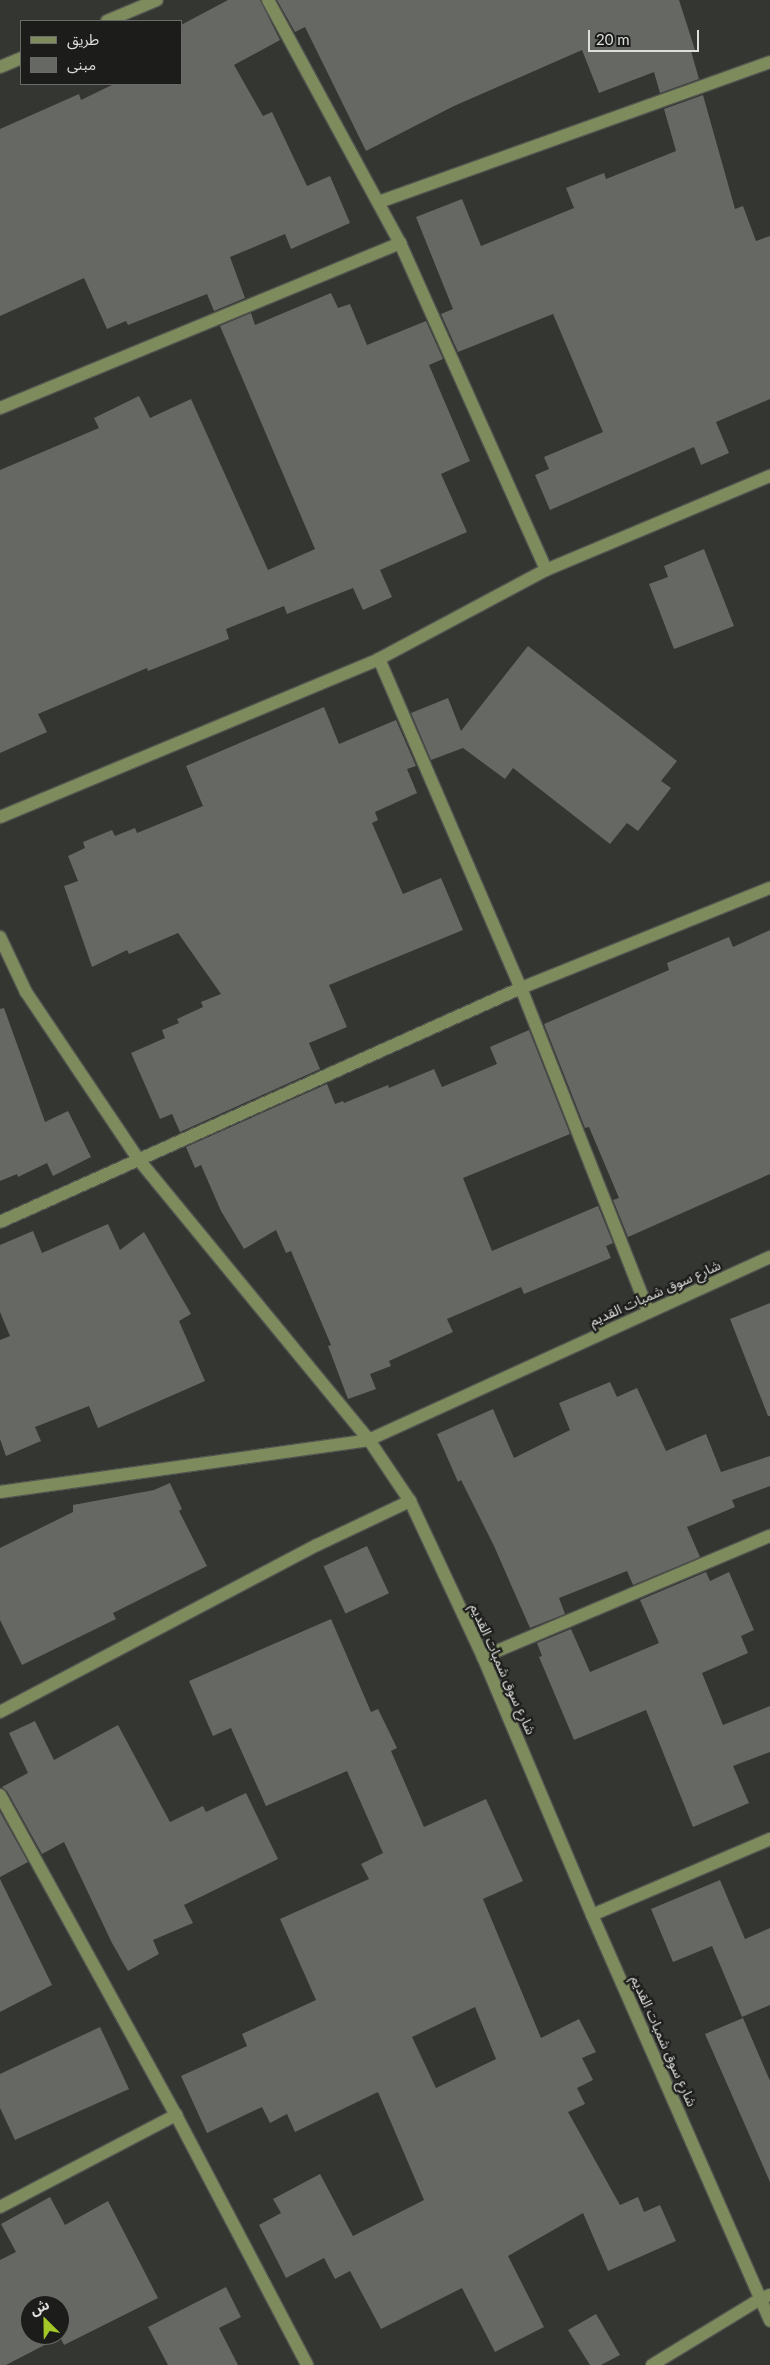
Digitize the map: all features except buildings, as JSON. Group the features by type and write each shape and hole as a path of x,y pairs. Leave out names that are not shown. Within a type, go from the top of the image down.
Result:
{"street":[{"path":"110,20 157,0"},
{"path":"268,0 400,243 546,570"},
{"path":"0,67 20,58"},
{"path":"379,202 770,62"},
{"path":"0,408 400,243"},
{"path":"0,817 380,659 546,570 770,476"},
{"path":"380,659 521,988 648,1311"},
{"path":"0,1222 521,988 770,888"},
{"path":"0,937 26,992 139,1160 369,1440"},
{"name":"شارع سوق شمبات القديم","path":"770,1257 648,1311 369,1440 410,1501 483,1657 592,1914 765,2297 770,2321"},
{"path":"0,1492 369,1440"},
{"path":"0,1712 317,1545 410,1501"},
{"path":"483,1657 770,1536"},
{"path":"0,1795 176,2114 307,2365"},
{"path":"592,1914 770,1839"},
{"path":"0,2207 176,2114"},
{"path":"652,2365 765,2297"}]}
